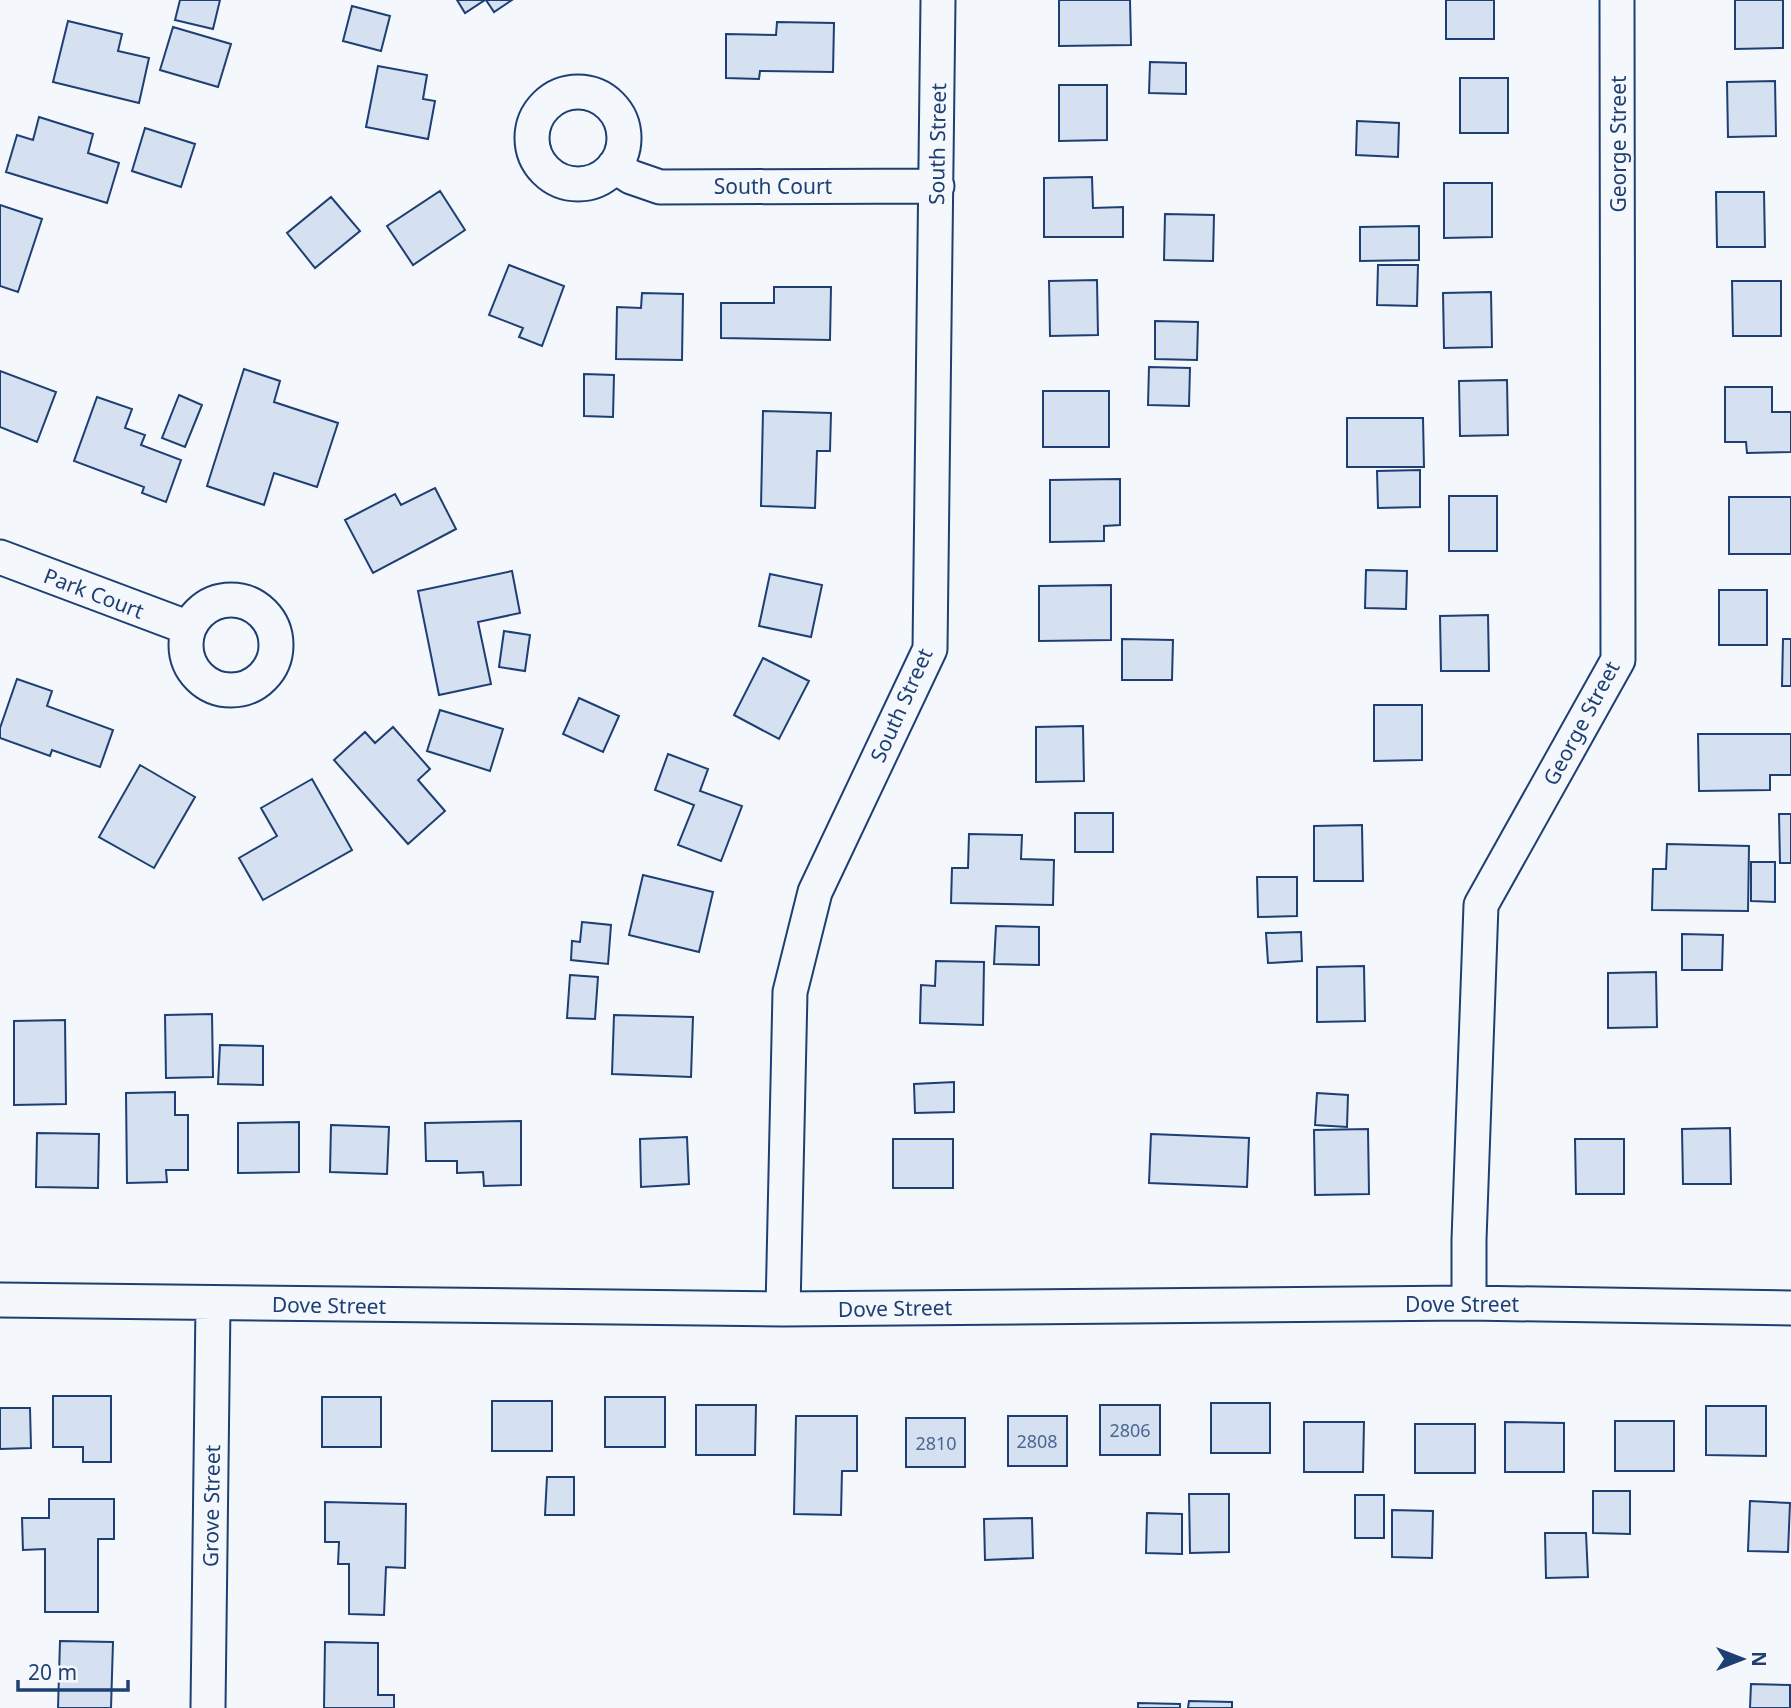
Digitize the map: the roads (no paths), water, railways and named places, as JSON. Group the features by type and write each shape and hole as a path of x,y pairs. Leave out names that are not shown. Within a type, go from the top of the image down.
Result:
{"street":[{"name":"South Street","path":"783,1309 790,992 815,892 930,649 938,0"},
{"name":"George Street","path":"1469,1303 1481,905 1618,660 1618,0"},
{"name":"South Court","path":"614,166 631,177 660,187 936,186"},
{"name":"Park Court","path":"0,557 189,628"},
{"name":"Dove Street","path":"0,1300 783,1309 1469,1303 1791,1308"},
{"name":"Grove Street","path":"208,1708 213,1304"}]}
